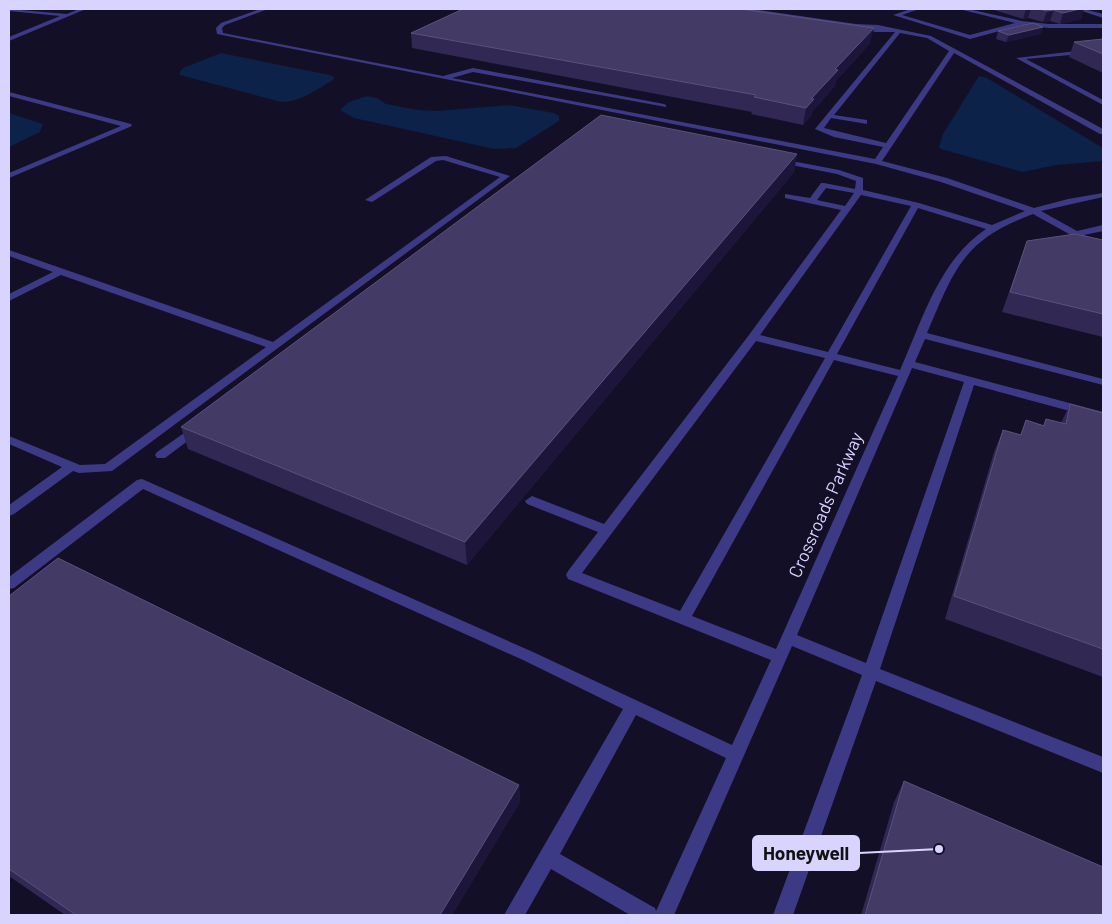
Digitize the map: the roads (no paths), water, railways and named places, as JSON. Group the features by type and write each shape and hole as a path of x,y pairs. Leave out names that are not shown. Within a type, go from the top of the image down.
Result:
{"street":[{"path":"9,9 68,15"},
{"path":"9,39 83,9"},
{"path":"265,9 224,24 219,28 220,34 877,162 944,180 1035,211 1090,242 1103,244"},
{"path":"742,9 886,29 929,37 1103,132"},
{"path":"916,9 896,14 970,37 1022,23"},
{"path":"962,9 1022,23 1049,26 1102,26"},
{"path":"1079,9 1103,17"},
{"path":"1090,21 1103,17"},
{"path":"1083,18 1102,26"},
{"path":"887,146 819,129 898,31"},
{"path":"877,162 954,50"},
{"path":"1103,50 1019,58 1103,103"},
{"path":"443,78 473,70 664,106 651,117"},
{"path":"9,94 128,126 9,176"},
{"path":"830,116 864,122"},
{"path":"9,440 79,469 108,468 506,176 443,158 434,159 369,200"},
{"path":"773,158 839,172 860,180 859,192 753,337 573,575 780,657"},
{"path":"812,200 824,185 916,205 993,228"},
{"name":"Crossroads Parkway","path":"664,915 789,638 944,283 965,250 993,228 1035,211 1103,195"},
{"path":"788,196 847,208"},
{"path":"683,620 916,205"},
{"path":"1076,234 1103,228"},
{"path":"9,252 274,346"},
{"path":"9,298 62,271"},
{"path":"922,335 1103,382"},
{"path":"753,337 831,355 970,380 1103,416"},
{"path":"783,915 872,672 970,380"},
{"path":"161,455 208,420"},
{"path":"9,511 72,466"},
{"path":"9,584 142,483 528,656 736,755"},
{"path":"532,501 607,530"},
{"path":"789,638 1103,765"},
{"path":"514,915 633,706"},
{"path":"548,857 648,915"}],"water":[{"path":"221,53 334,77 333,80 308,95 295,100 281,102 180,75 183,68"},
{"path":"979,76 987,78 1103,148 1103,161 1056,165 1022,172 941,149 939,147 943,134"},
{"path":"367,96 377,98 386,104 418,110 437,111 509,105 554,113 559,116 559,121 516,148 494,149 354,118 340,110 349,102"},
{"path":"9,113 43,124 40,132 9,147"}],"place":[{"name":"Honeywell","path":"939,849"}]}
